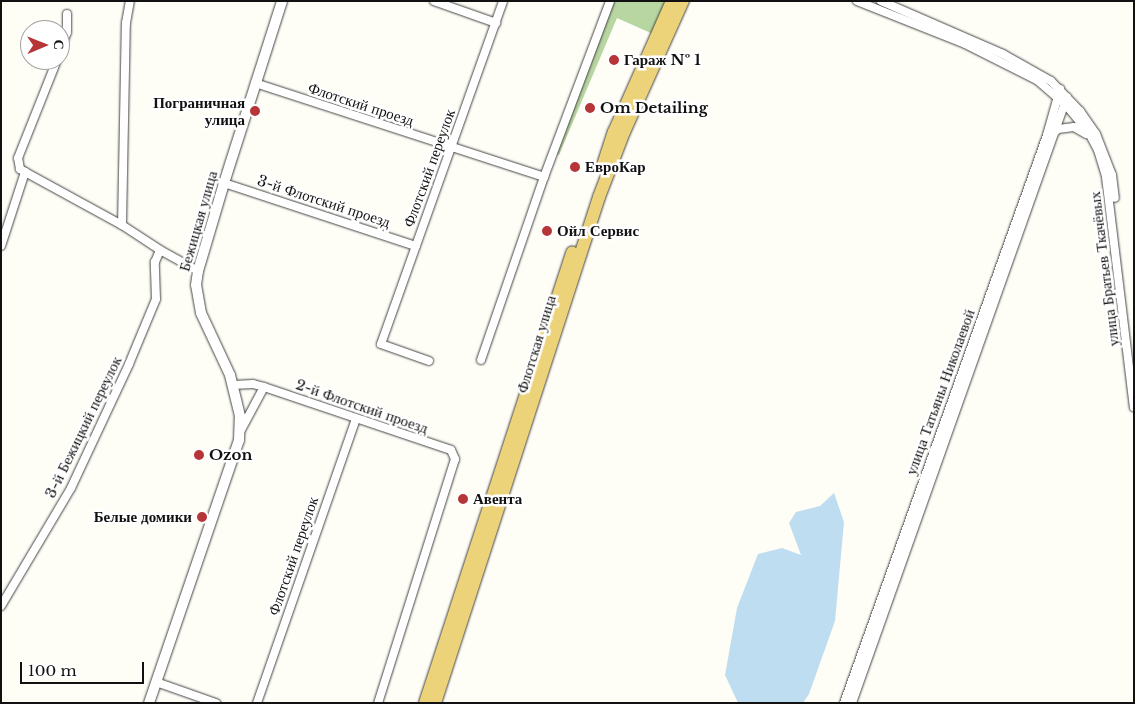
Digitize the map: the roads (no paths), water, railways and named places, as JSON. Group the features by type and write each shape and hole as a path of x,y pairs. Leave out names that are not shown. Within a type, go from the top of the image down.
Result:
{"main road":[{"name":"Флотская улица","path":"425,703 588,204 614,132 672,1"},
{"name":"Флотская улица","path":"435,703 600,197 624,132 683,1"}],"street":[{"path":"122,225 126,23 130,1"},
{"name":"Бежицкая улица","path":"149,703 234,456 240,432 240,416 230,375 201,313 197,294 198,271 282,1"},
{"path":"434,1 496,23"},
{"name":"Флотский переулок","path":"429,361 381,344 503,1"},
{"path":"481,360 544,177 610,1"},
{"name":"улица Братьев Ткачёвых","path":"856,1 987,54 1037,80 1066,100 1096,134 1104,148 1112,175 1134,361"},
{"name":"улица Братьев Ткачёвых","path":"881,1 1003,54 1041,74 1056,92"},
{"path":"67,14 67,20"},
{"path":"53,70 18,158 20,169 122,225 160,250 198,271"},
{"name":"Флотский проезд","path":"256,84 451,149 544,177"},
{"path":"1056,92 1051,132 1074,127 1091,137"},
{"name":"улица Братьев Ткачёвых","path":"1066,100 1098,150 1106,177 1134,407"},
{"name":"улица Татьяны Николаевой","path":"844,703 1051,132 1066,100"},
{"name":"улица Татьяны Николаевой","path":"852,703 1051,132"},
{"path":"1,246 25,172"},
{"name":"3-й Флотский проезд","path":"224,183 416,246"},
{"name":"3-й Бежицкий переулок","path":"1,606 71,488 129,364 156,299 155,262 160,250"},
{"name":"2-й Флотский проезд","path":"233,385 253,384 264,387 451,450 455,459 378,703"},
{"path":"240,432 264,387"},
{"name":"Флотский переулок","path":"257,703 356,419"},
{"path":"156,682 216,703"}],"water":[{"path":"834,493 844,522 835,621 809,694 803,703 738,703 725,675 737,608 758,554 782,548 801,555 789,523 796,512 820,506"}],"place":[{"name":"Гараж № 1","path":"614,60"},
{"name":"Om Detailing","path":"590,108"},
{"name":"Пограничная улица","path":"255,111"},
{"name":"ЕвроКар","path":"575,167"},
{"name":"Ойл Сервис","path":"547,231"},
{"name":"Ozon","path":"199,455"},
{"name":"Авента","path":"463,499"},
{"name":"Белые домики","path":"202,517"}]}
